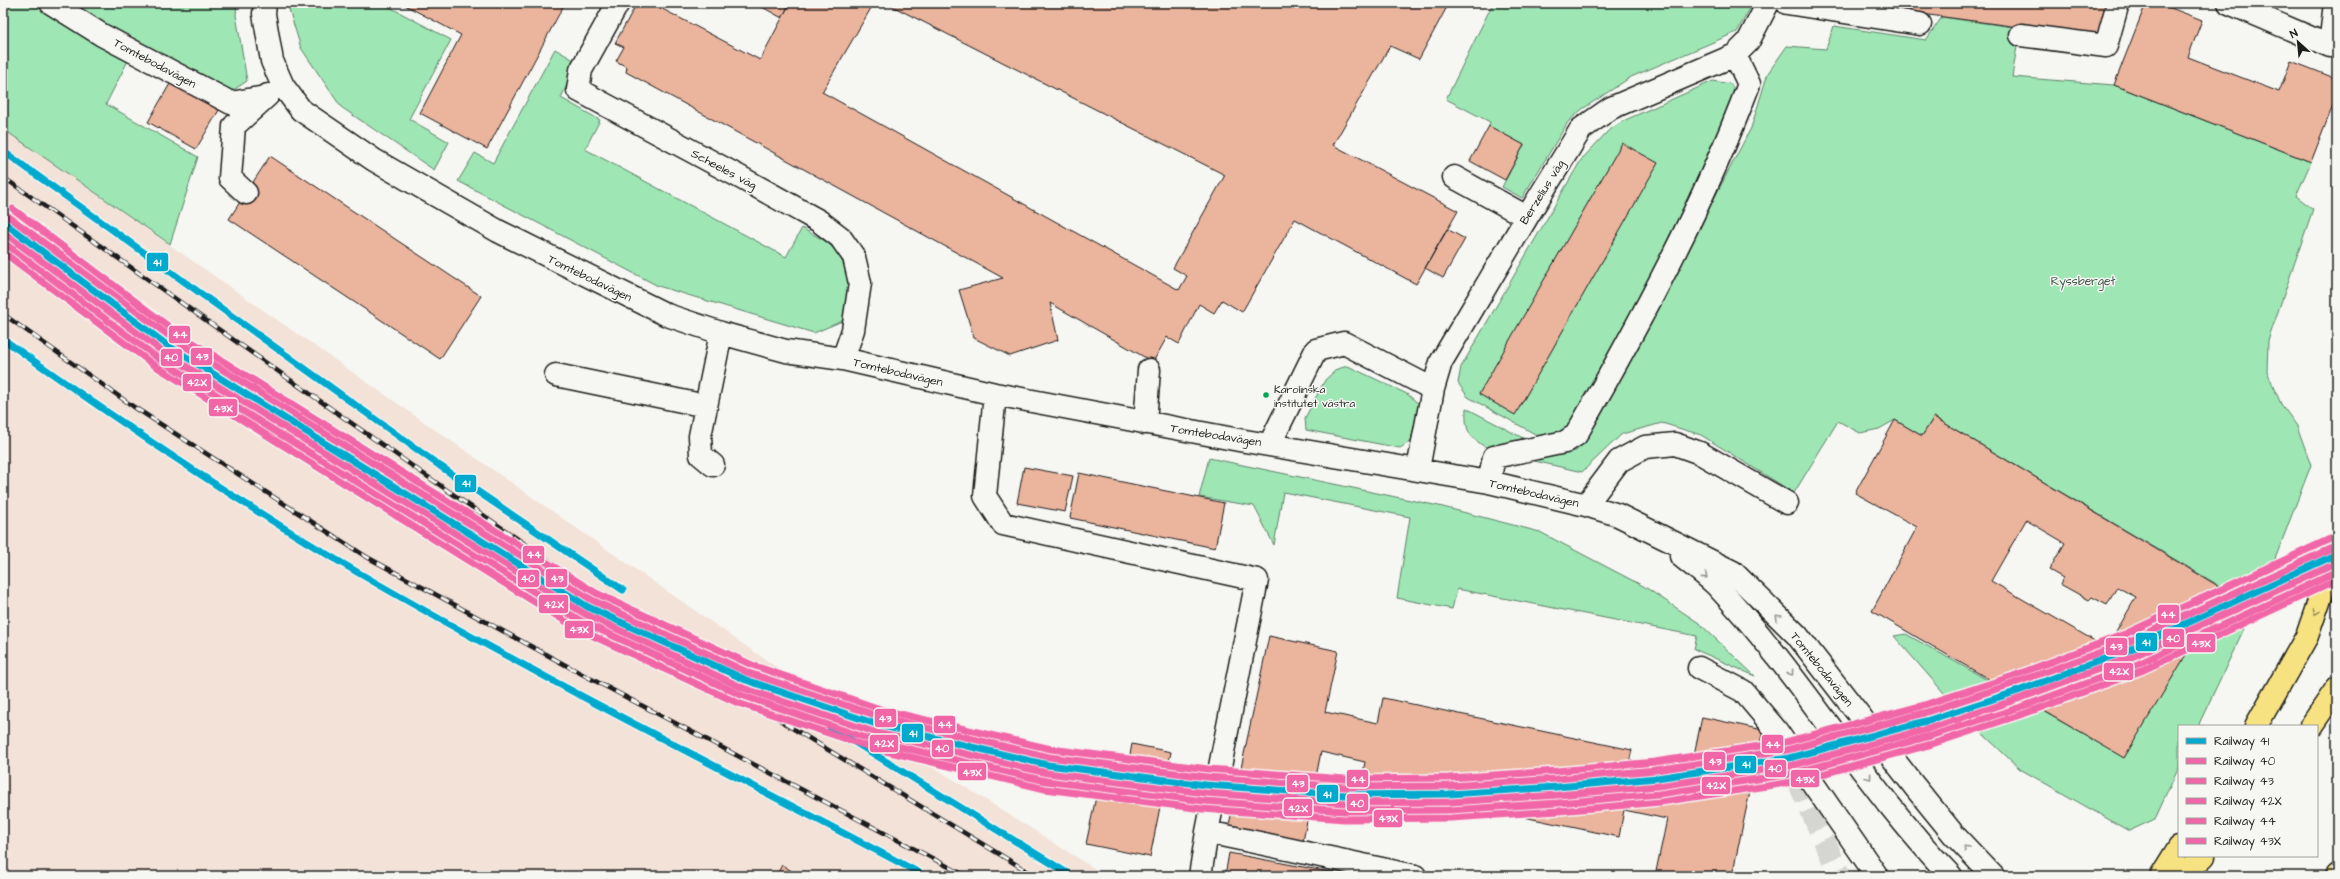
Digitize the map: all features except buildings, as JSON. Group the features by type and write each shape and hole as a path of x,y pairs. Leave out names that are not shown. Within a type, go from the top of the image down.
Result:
{"highway":[{"path":"2257,725 2307,636 2337,549"},
{"path":"2312,725 2337,688"},
{"path":"2161,876 2178,849"},
{"path":"2182,876 2203,857"}],"street":[{"name":"Tomtebodavägen","path":"51,3 102,35 231,103 274,91"},
{"name":"Tomtebodavägen","path":"265,3 264,14 272,61 274,91"},
{"name":"Scheeles väg","path":"618,3 581,70 578,90 819,221 840,237 854,257 860,283 853,330 843,359"},
{"name":"Berzelius väg","path":"1418,469 1433,389 1441,362 1526,217 1582,129 1618,104 1735,55 1748,42 1768,3"},
{"path":"1787,3 1920,24"},
{"path":"2021,35 2106,46 2118,3"},
{"path":"2234,4 2330,46 2335,3"},
{"path":"1489,482 1494,457 1565,442 1576,435 1692,220 1734,125 1749,84 1735,55"},
{"name":"Tomtebodavägen","path":"274,91 374,160 491,227 666,315 721,333 786,351 843,359 995,394 1145,423 1489,482 1586,505 1618,516 1734,572 1797,635 1954,835 1993,876"},
{"path":"246,193 230,178 234,126 274,91"},
{"path":"1454,177 1526,217"},
{"path":"713,465 701,455 700,436 721,333"},
{"path":"1270,444 1316,350 1344,343 1433,389"},
{"path":"1145,423 1149,370"},
{"path":"556,375 706,406"},
{"path":"995,394 985,496 1003,524 1256,580 1207,832 1200,876"},
{"path":"1586,505 1619,461 1645,447 1675,444 1700,453 1787,503"},
{"name":"Tomtebodavägen","path":"1654,533 1715,584 1781,660 1890,806 1928,852 1951,876"},
{"path":"1699,668 1743,691 1776,730 1877,876"},
{"path":"1207,832 1415,876"}],"shaded area":[{"path":"3,129 776,667 1106,876 3,876"}],"green space":[{"path":"3,3 237,3 236,15 247,81 229,93 138,41 106,104 198,157 170,244 3,129"},
{"path":"287,3 382,3 451,40 409,119 449,142 434,170 341,107 301,48"},
{"path":"1493,3 1753,3 1737,32 1631,77 1581,110 1568,122 1522,198 1502,187 1524,145 1489,126 1490,122 1446,99"},
{"name":"Ryssberget","path":"1942,17 2020,28 2012,77 2114,85 2311,162 2296,196 2313,209 2268,341 2267,371 2281,404 2297,426 2311,465 2267,580 2198,725 2178,725 2178,769 2155,819 2129,831 2020,769 1965,717 1894,636 1906,634 2124,757 2225,589 1934,417 1922,436 1895,420 1879,429 1860,433 1838,421 1794,493 1701,435 1662,423 1622,434 1582,472 1526,459 1527,454 1576,451 1590,434 1751,128 1768,73 1787,46 1826,49 1834,26 1926,40"},
{"path":"555,49 577,62 561,98 600,120 585,149 786,257 802,228 824,241 838,253 846,270 848,290 847,319 814,333 658,286 458,181 475,153 493,163"},
{"path":"1713,81 1731,84 1735,92 1682,213 1572,431 1544,439 1468,397 1458,383 1461,367 1581,160 1608,131 1623,121"},
{"path":"1348,366 1407,394 1419,404 1411,441 1400,448 1306,430 1305,418 1325,380 1337,369"},
{"path":"1466,408 1523,438 1490,450 1473,438 1470,434 1466,423"},
{"path":"1209,458 1439,506 1540,532 1645,587 1699,623 1755,676 1694,649 1697,636 1457,589 1452,609 1397,598 1410,517 1283,492 1274,545 1254,506 1199,497"}],"tunnel":[{"path":"1797,779 1840,876"}],"railway":[{"path":"3,177 418,470 784,723 1035,876"},
{"path":"3,314 134,407 365,556 582,674 966,876"}],"rail line":[{"name":"41","path":"3,151 440,466 623,590"},
{"name":"44","path":"13,209 176,332 596,593 752,665 883,710 1051,749 1208,769 1345,779 1448,778 1556,771 1655,762 1786,742 1921,706 2013,676 2125,634 2330,539"},
{"name":"43","path":"8,216 172,338 592,600 749,673 881,717 1049,757 1207,777 1345,787 1449,786 1556,779 1656,770 1787,750 1924,713 2015,683 2128,642 2334,547"},
{"name":"41","path":"3,222 167,345 588,607 746,680 879,725 1048,765 1206,785 1345,795 1449,794 1557,787 1657,778 1789,758 1926,721 2018,691 2131,649 2337,554"},
{"name":"40","path":"3,232 163,352 585,614 743,688 877,733 1047,773 1205,793 1345,803 1450,802 1558,795 1658,786 1790,766 1928,729 2021,698 2134,656 2337,563"},
{"name":"42X","path":"3,242 159,359 581,621 741,695 875,741 1046,781 1204,801 1345,811 1450,810 1558,803 1659,794 1791,774 1930,736 2024,706 2138,664 2337,572"},
{"name":"43X","path":"3,252 154,365 578,629 738,703 873,748 1045,789 1203,809 1345,819 1451,818 1559,811 1661,802 1793,782 1932,744 2026,713 2141,671 2337,580"},
{"name":"41","path":"3,339 177,460 266,517 357,572 568,689 925,876"},
{"name":"41","path":"830,727 1072,876"}],"place":[{"name":"Karolinska institutet västra","path":"1266,395"}]}
